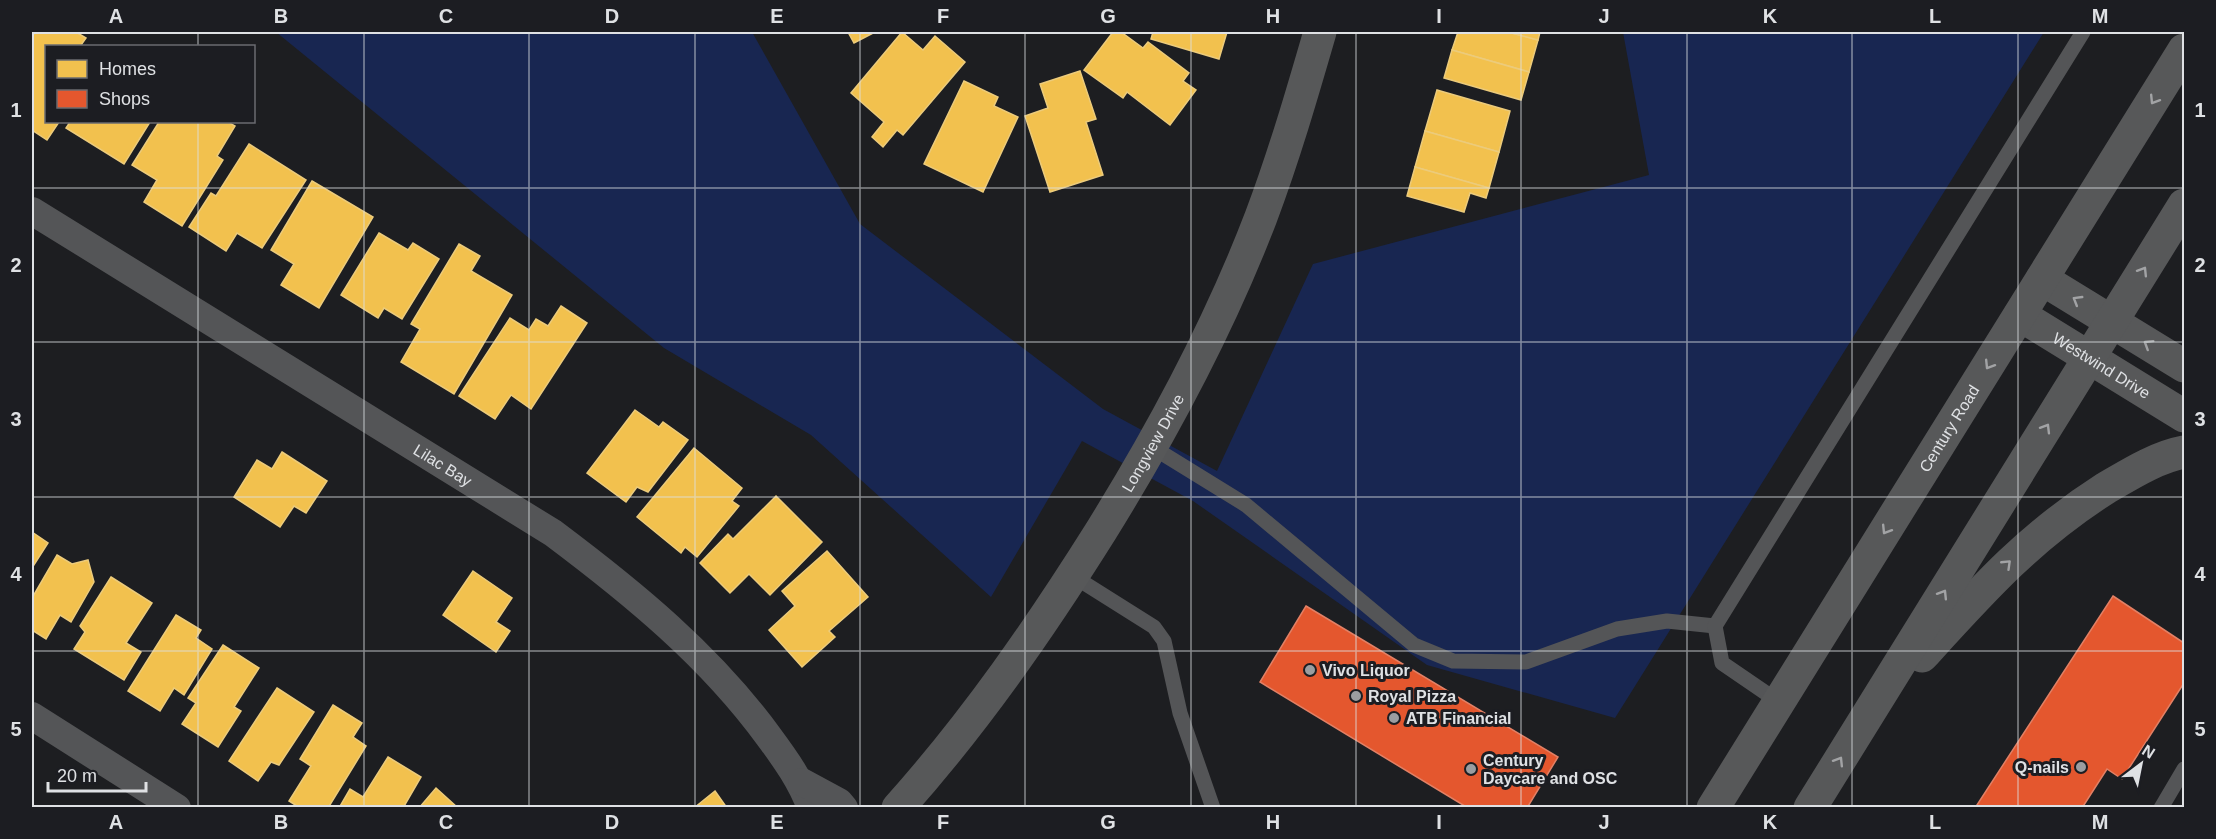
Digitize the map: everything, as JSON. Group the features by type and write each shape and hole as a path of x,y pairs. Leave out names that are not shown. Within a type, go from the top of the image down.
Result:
{"main road":[{"name":"Longview Drive","path":"898,807 931,771 1007,674 1073,576 1152,447 1208,338 1261,218 1320,32"},
{"name":"Century Road","path":"1713,807 2184,50"},
{"path":"1810,807 2184,205"},
{"path":"2042,279 2184,366"},
{"name":"Westwind Drive","path":"2020,315 2184,416"},
{"path":"1868,715 2001,569 2030,542 2070,511 2128,475 2184,452"},
{"path":"1724,807 1771,715"}],"street":[{"name":"Lilac Bay","path":"32,211 571,547 644,604 695,650 748,708 807,795 839,802 844,807"},
{"path":"32,716 177,807"}],"lane":[{"path":"1771,715 1722,663 1715,626 2083,32"},
{"path":"1152,447 1246,505 1414,645 1453,661 1526,662 1617,629 1667,621 1715,626"},
{"path":"1073,576 1154,627 1164,641 1180,713 1213,807"},
{"path":"2161,807 2184,769"}],"shaded area":[{"path":"276,32 752,32 860,224 1103,409 1217,471 1313,264 1649,175 1623,32 2044,32 1615,718 1427,665 1193,501 1082,441 991,597 811,435 664,348"}],"building: Homes":[{"path":"35,32 76,32 86,38 81,45 45,45 45,123 58,123 47,140 32,130 32,37"},
{"path":"848,32 875,32 854,43"},
{"path":"902,32 923,50 935,36 965,62 903,135 897,130 883,147 872,137 884,122 851,93"},
{"path":"1113,32 1121,32 1143,48 1148,42 1189,73 1183,81 1196,90 1170,125 1127,92 1123,98 1084,70"},
{"path":"1153,32 1227,32 1219,59 1151,39"},
{"path":"1458,32 1508,32 1538,40 1529,72 1452,50"},
{"path":"1508,32 1540,32 1538,40"},
{"path":"1452,50 1529,72 1521,100 1444,78"},
{"path":"1080,71 1096,119 1086,122 1103,175 1050,192 1025,116 1048,108 1040,84"},
{"path":"964,81 998,97 994,106 1018,117 983,192 924,164"},
{"path":"1437,90 1510,111 1499,152 1425,131"},
{"path":"69,123 149,123 124,164 66,128"},
{"path":"158,123 230,123 235,126 217,156 223,160 182,226 144,202 157,180 132,165"},
{"path":"1425,131 1499,152 1489,188 1415,167"},
{"path":"249,144 306,180 262,248 237,233 226,251 189,227 211,193 216,196"},
{"path":"1415,167 1489,188 1486,198 1470,193 1464,212 1407,196"},
{"path":"312,181 373,217 319,308 281,285 294,264 271,250"},
{"path":"379,233 408,250 413,243 439,259 402,319 384,308 378,318 341,295"},
{"path":"459,244 480,256 471,271 512,295 454,394 401,362 420,329 411,324"},
{"path":"561,306 587,323 531,409 511,395 495,419 459,396 510,318 529,330 536,319 548,326"},
{"path":"635,410 659,427 663,422 688,440 648,492 637,487 626,502 587,473"},
{"path":"694,448 742,488 732,501 739,506 697,557 685,547 681,553 637,517"},
{"path":"282,452 327,481 306,513 294,506 280,527 234,497 257,460 272,469"},
{"path":"776,496 822,542 770,595 749,574 730,593 700,563 728,534 733,539"},
{"path":"32,532 48,543 32,568"},
{"path":"827,551 868,597 829,631 835,637 802,667 769,630 795,606 782,591"},
{"path":"57,555 72,564 88,560 94,582 71,622 60,615 46,639 32,630 32,598"},
{"path":"473,571 512,598 496,622 510,631 496,652 443,615"},
{"path":"111,577 152,603 126,643 141,652 124,680 74,649 85,632 80,626"},
{"path":"176,615 201,630 196,638 212,649 184,695 174,688 160,711 128,691"},
{"path":"223,645 259,668 234,707 241,711 218,747 182,724 196,703 188,698"},
{"path":"277,688 314,712 279,765 271,762 258,781 229,761"},
{"path":"333,705 362,723 353,737 366,746 328,808 300,808 289,801 311,766 300,759"},
{"path":"388,757 421,777 403,808 339,808 350,789 363,797"},
{"path":"436,788 458,808 419,808"},
{"path":"715,791 727,808 694,808"}],"building: Shops":[{"path":"2113,596 2184,643 2184,683 2122,779 2107,769 2082,808 1975,808"},
{"path":"1306,606 1558,757 1527,808 1468,808 1260,682"}],"place":[{"name":"Vivo Liquor","path":"1310,670"},
{"name":"Royal Pizza","path":"1356,696"},
{"name":"ATB Financial","path":"1394,718"},
{"name":"Q-nails","path":"2081,767"},
{"name":"Century Daycare and OSC","path":"1471,769"}]}
